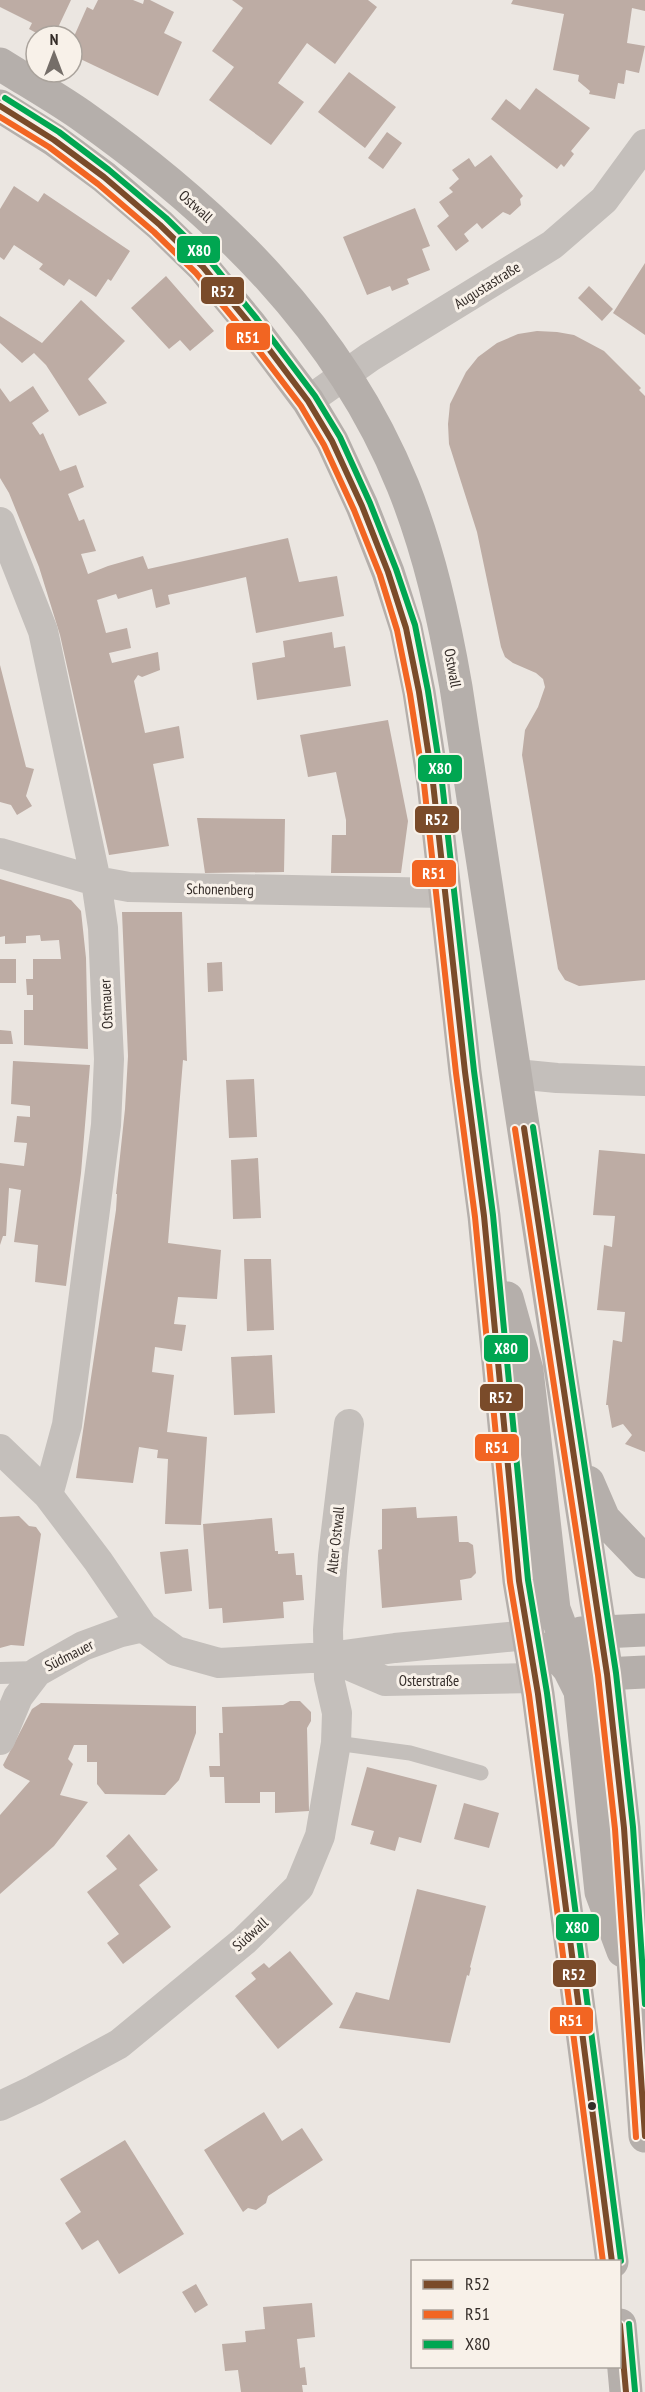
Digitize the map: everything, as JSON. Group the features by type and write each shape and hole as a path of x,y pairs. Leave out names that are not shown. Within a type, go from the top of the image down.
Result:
{"main road":[{"name":"Ostwall","path":"0,64 80,114 183,194 265,270 308,321 345,375 370,417 402,485 437,592 456,687 607,1674 624,1828 636,1990"},
{"path":"0,106 54,140 104,177 160,225 203,267 308,401 332,441 362,506 388,572 406,628 430,760 484,1216 519,1581 535,1678 612,2260"},
{"path":"484,1216 527,1370 554,1609 567,1644 580,1660 607,1674"},
{"name":"Ostwall","path":"570,1442 604,1519 645,1562"},
{"path":"528,1635 645,1630"},
{"path":"528,1635 552,1648 573,1676 580,1691 601,1892 636,1990"},
{"path":"535,1678 645,1672"},
{"path":"645,1931 636,1990 645,2136"},
{"path":"621,2336 626,2392"}],"street":[{"name":"Augustastraße","path":"308,401 345,375 552,245 604,200 645,144"},
{"name":"Ostmauer","path":"0,522 43,631 96,881 103,928 109,1059 106,1125 67,1425 48,1495"},
{"name":"Schonenberg","path":"0,853 96,881 129,887 445,893"},
{"path":"516,1074 645,1081"},
{"name":"Alter Ostwall","path":"329,1657 328,1630 333,1556 349,1424"},
{"path":"0,1449 48,1495 98,1561 142,1627"},
{"name":"Osterstraße","path":"142,1627 176,1651 219,1663 329,1657 528,1635"},
{"name":"Südmauer","path":"0,1740 18,1697 37,1672 83,1646 142,1627"},
{"name":"Osterstraße","path":"329,1657 385,1681 535,1678"},
{"name":"Südwall","path":"0,2106 119,2044 244,1941 299,1887 320,1836 336,1743 337,1713 329,1678 329,1657"},
{"path":"0,1673 37,1672"}],"lane":[{"path":"336,1743 410,1753 481,1773"}],"building":[{"path":"0,0 71,0 60,24 32,24 0,7"},
{"path":"98,0 133,0 143,4 144,0 150,0 174,12 164,33 182,42 158,96 84,61 84,24 80,24 87,7 93,10"},
{"path":"232,0 368,0 377,7 335,64 307,43 278,83 304,102 271,145 209,100 234,67 212,51 243,8"},
{"path":"513,0 645,0 645,11 632,8 627,43 645,46 639,73 626,70 624,84 618,83 615,99 589,94 590,91 578,81 579,75 553,70 564,14 511,4"},
{"path":"349,72 396,107 365,148 318,112"},
{"path":"536,88 590,128 571,151 574,154 564,167 561,164 557,169 491,119 506,99 520,110"},
{"path":"387,132 402,143 383,169 368,158"},
{"path":"491,155 523,196 520,199 521,205 510,215 503,212 482,229 477,223 464,234 469,241 456,251 437,226 449,216 439,202 453,192 449,188 459,179 452,170 469,158 475,167"},
{"path":"14,186 38,202 44,193 130,251 111,281 108,279 96,297 69,279 64,286 39,269 43,264 14,245 4,260 0,257 0,209"},
{"path":"415,208 430,246 422,249 430,270 407,279 409,284 392,291 390,286 367,295 343,237"},
{"path":"645,263 645,335 613,313"},
{"path":"166,276 214,331 190,351 180,340 169,349 131,308"},
{"path":"589,286 613,309 602,321 578,298"},
{"path":"81,300 125,341 88,379 107,403 79,416 46,365 34,353 22,363 0,343 0,316 42,343"},
{"path":"537,331 574,335 604,351 641,388 639,390 645,396 645,980 579,986 565,980 558,969 522,755 525,730 538,707 545,687 543,679 536,673 505,657 501,647 477,532 449,444 450,404 466,372 478,357 497,343 518,334"},
{"path":"33,386 49,411 32,423 40,435 43,433 60,471 76,465 84,487 68,494 79,521 84,519 96,551 81,554 88,574 143,556 148,569 288,538 299,582 337,576 344,616 256,633 246,577 168,595 170,604 156,608 152,589 118,599 116,594 97,600 106,633 127,628 131,648 109,653 112,663 158,652 160,670 142,677 138,675 134,681 145,733 179,726 184,758 153,764 169,846 109,855 60,635 39,567 9,493 0,478 0,388 10,402"},
{"path":"332,632 334,648 345,646 351,686 257,700 252,663 285,657 283,641"},
{"path":"0,665 26,767 34,769 26,796 32,806 17,815 11,805 0,802"},
{"path":"388,720 408,821 401,873 331,873 332,835 346,835 346,820 336,772 308,777 300,735"},
{"path":"197,818 285,819 284,872 205,873"},
{"path":"0,879 71,900 81,911 86,958 88,1049 24,1045 24,1010 33,1010 33,995 27,995 26,979 33,979 33,959 61,959 59,940 41,941 40,935 26,936 26,943 5,944 5,936 0,937"},
{"path":"122,912 182,912 187,1061 183,1060 168,1243 221,1250 217,1299 178,1297 174,1324 186,1325 182,1351 155,1347 152,1372 174,1375 167,1432 207,1437 201,1525 165,1524 168,1459 157,1458 158,1450 139,1447 133,1483 76,1478 116,1210 125,1109 128,1056"},
{"path":"0,959 16,959 16,983 0,983"},
{"path":"222,962 223,991 208,992 207,963"},
{"path":"0,1030 11,1031 13,1044 0,1044"},
{"path":"13,1061 90,1065 81,1173 66,1286 35,1282 38,1245 14,1242 21,1190 9,1188 6,1236 3,1236 0,1245 0,1163 24,1166 27,1143 14,1142 17,1116 30,1117 30,1106 11,1104"},
{"path":"254,1079 257,1137 229,1138 226,1080"},
{"path":"599,1150 645,1154 645,1452 625,1444 632,1435 623,1424 612,1428 608,1405 606,1405 613,1340 622,1342 625,1312 597,1310 604,1245 612,1247 615,1216 593,1215"},
{"path":"258,1158 261,1218 233,1219 231,1160"},
{"path":"244,1259 271,1259 274,1330 247,1331"},
{"path":"272,1355 275,1413 234,1415 231,1357"},
{"path":"416,1507 417,1518 457,1516 459,1542 468,1542 473,1545 476,1573 471,1578 460,1580 462,1600 382,1608 378,1550 382,1549 382,1509"},
{"path":"19,1516 29,1526 36,1527 41,1534 24,1646 11,1645 0,1648 0,1517"},
{"path":"272,1518 275,1551 278,1551 278,1554 294,1553 296,1575 302,1575 304,1600 283,1602 284,1618 223,1623 222,1608 209,1609 203,1524"},
{"path":"188,1549 192,1591 165,1594 160,1552"},
{"path":"290,1701 300,1701 311,1712 311,1721 307,1728 309,1811 275,1813 275,1792 260,1792 260,1803 225,1803 224,1777 210,1777 209,1766 220,1766 219,1733 223,1733 222,1707 283,1705"},
{"path":"41,1703 196,1706 196,1733 179,1780 165,1795 105,1794 97,1784 97,1762 87,1762 87,1745 74,1745 68,1759 73,1764 60,1795 88,1802 54,1846 0,1894 0,1815 30,1781 3,1765 32,1709"},
{"path":"367,1767 437,1785 421,1843 399,1837 395,1851 370,1844 374,1831 351,1825"},
{"path":"464,1803 499,1813 489,1848 454,1839"},
{"path":"129,1834 158,1870 139,1885 171,1927 123,1964 107,1943 119,1934 87,1892 117,1869 106,1856"},
{"path":"417,1889 486,1906 450,2043 339,2028 356,1992 389,2000"},
{"path":"290,1951 333,2004 278,2049 235,1996 256,1979 251,1973 264,1963 269,1968"},
{"path":"264,2112 282,2141 302,2128 323,2160 268,2196 266,2203 256,2210 248,2208 243,2212 204,2150"},
{"path":"125,2140 184,2234 119,2274 98,2240 82,2250 65,2223 81,2212 60,2179"},
{"path":"196,2284 208,2305 195,2313 182,2292"},
{"path":"312,2303 315,2337 297,2339 300,2368 305,2367 307,2385 302,2385 303,2392 241,2392 238,2370 225,2371 222,2344 246,2342 245,2331 265,2329 263,2307"}],"transit line":[{"name":"X80","path":"5,98 59,132 166,218 210,261 257,319 315,396 340,437 370,503 415,625 442,782 474,1071 493,1215 528,1580 547,1693 621,2260"},
{"name":"R52","path":"0,106 54,140 104,177 160,225 203,267 250,324 308,401 332,441 362,506 388,572 406,628 419,692 433,783 465,1072 484,1216 519,1581 538,1694 612,2260"},
{"name":"R51","path":"0,117 49,147 98,184 154,232 196,273 243,330 301,406 324,445 354,510 380,575 397,630 424,784 456,1073 475,1217 510,1582 529,1695 603,2260"},
{"name":"X80","path":"533,1127 616,1673 633,1827 645,2004"},
{"name":"R52","path":"524,1128 607,1674 624,1828 645,2136"},
{"name":"R51","path":"515,1129 598,1675 615,1829 636,2137"},
{"name":"X80","path":"629,2324 635,2391"},
{"name":"R52","path":"621,2336 626,2392"}]}
